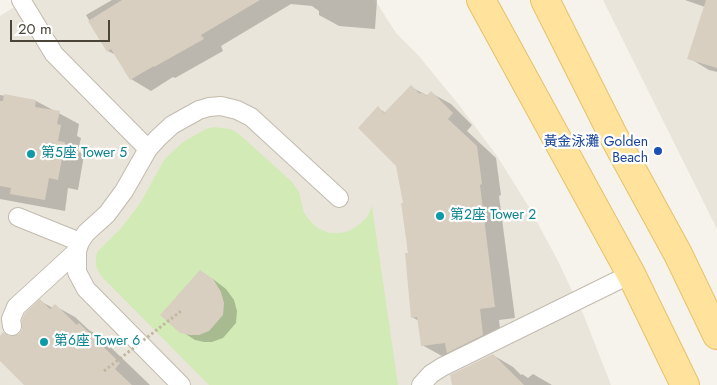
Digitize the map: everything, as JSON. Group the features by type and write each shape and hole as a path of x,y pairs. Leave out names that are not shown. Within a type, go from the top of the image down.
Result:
{"main road":[{"path":"481,0 631,274 685,385"},
{"path":"545,0 614,137 678,254 717,335"}],"lane":[{"path":"22,0 54,54 148,149"},
{"path":"12,326 10,319 16,307 78,247 86,233 107,214 124,191 148,149 172,125 198,110 221,106 237,110 251,117 339,198"},
{"path":"18,217 78,247"},
{"path":"78,247 77,272 86,289 181,385"},
{"path":"421,385 442,367 631,274"}],"path":[{"path":"104,371 181,310"}],"shaded area":[{"path":"25,0 375,0 396,33 418,55 497,156 529,207 558,261 584,316 611,385 0,385 0,16"},
{"path":"603,0 717,0 717,229"}],"green space":[{"path":"213,127 230,129 239,134 292,182 299,192 304,213 319,229 330,233 341,233 351,230 368,216 372,206 398,385 209,385 101,276 96,266 98,251 122,227 141,202 164,160 183,142"}],"building":[{"path":"122,0 260,0 201,35 204,39 130,80 111,49 107,52 88,21"},
{"path":"706,0 717,0 717,68 687,59"},
{"name":"第2座 Tower 2","path":"411,85 420,94 422,92 426,96 431,91 453,113 448,119 477,146 495,307 480,309 483,335 447,353 445,343 421,346 417,317 411,318 405,253 408,253 401,203 403,203 396,166 358,128 378,106 384,113"},
{"name":"第5座 Tower 5","path":"4,94 36,100 35,107 60,111 57,124 61,125 58,141 65,142 58,180 49,178 45,200 10,194 11,188 0,186 0,101 3,101"},
{"path":"200,270 213,279 221,292 224,303 223,315 209,331 199,335 180,333 160,315"},
{"name":"第6座 Tower 6","path":"40,299 50,309 55,304 77,325 79,323 120,363 115,369 132,385 24,385 0,361 0,336 3,332 9,336 19,334 22,329 22,320 25,313"},
{"path":"493,354 524,385 452,385 450,375"}],"place":[{"name":"黃金泳灘 Golden Beach","path":"658,151"},
{"name":"第5座 Tower 5","path":"31,154"},
{"name":"第2座 Tower 2","path":"440,216"},
{"name":"第6座 Tower 6","path":"44,342"}]}
